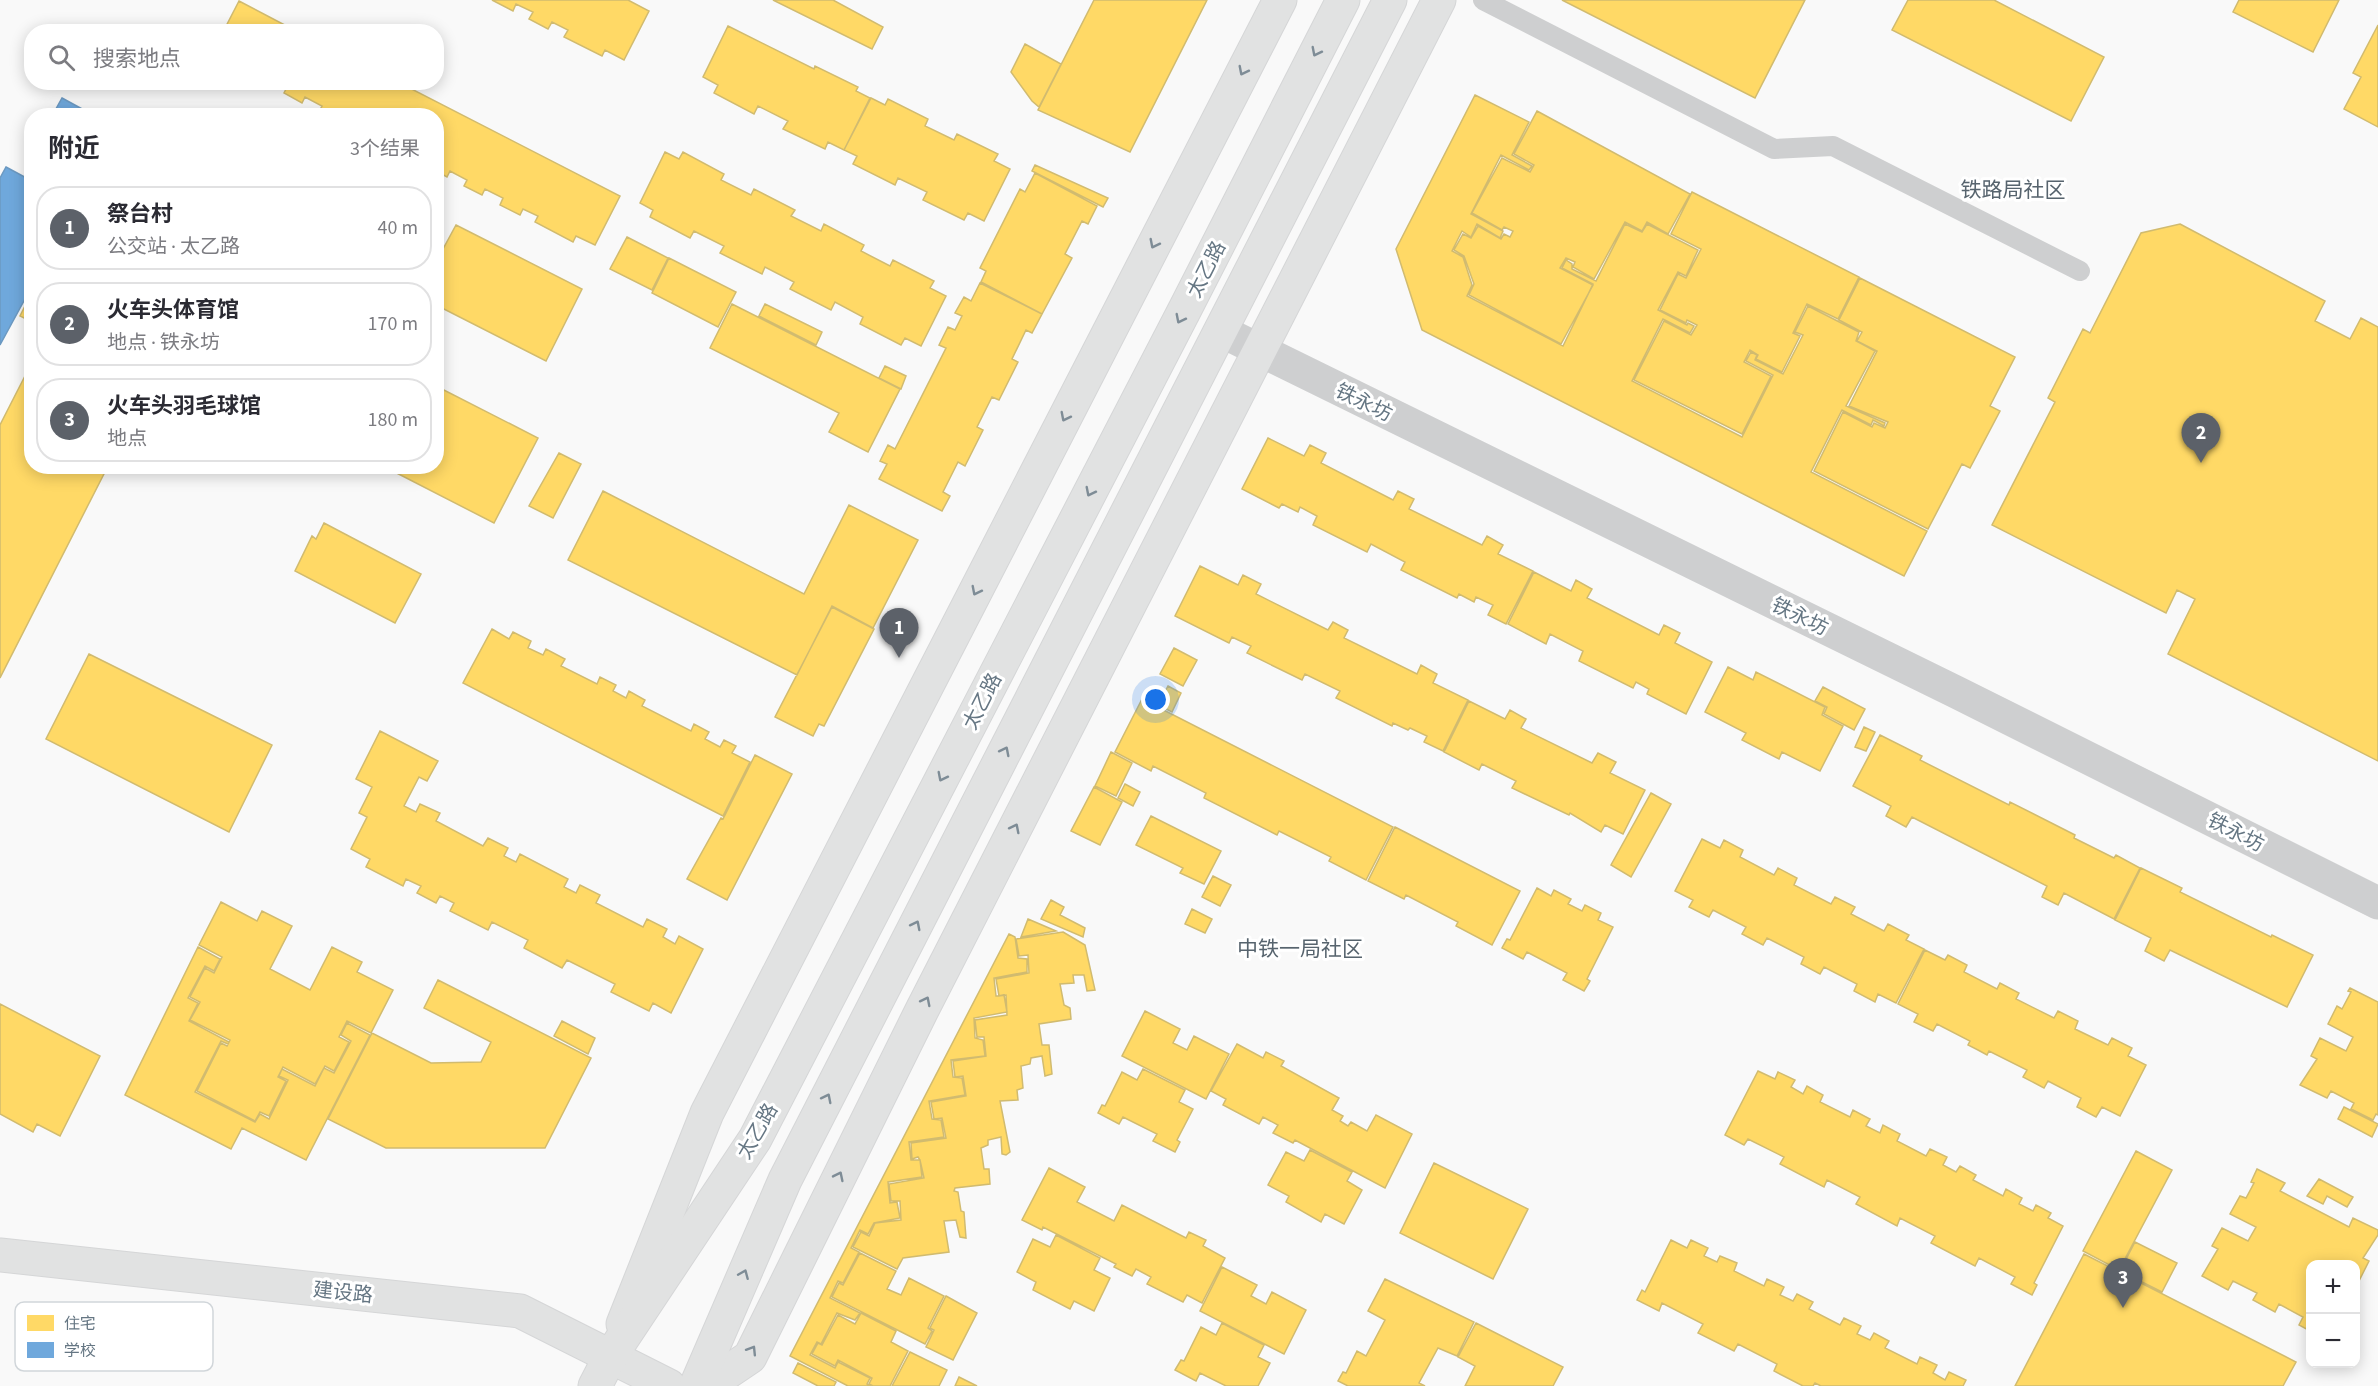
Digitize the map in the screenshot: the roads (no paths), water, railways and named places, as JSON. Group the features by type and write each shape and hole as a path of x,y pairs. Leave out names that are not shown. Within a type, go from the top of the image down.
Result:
{"main road":[{"path":"610,1357 707,1113 1280,0"},
{"name":"太乙路","path":"595,1386 610,1357 755,1139 1184,313 1343,0"},
{"path":"696,1386 785,1180 1390,0"},
{"path":"707,1386 750,1357 922,1010 1439,0"},
{"name":"建设路","path":"0,1255 520,1311 669,1386"}],"street":[{"name":"铁永坊","path":"1221,331 1956,692 2378,903"}],"lane":[{"path":"1483,0 1774,149 1833,146 2080,272"}],"place":[{"name":"火车头体育馆","path":"2201,463"},
{"name":"祭台村","path":"899,658"},
{"name":"火车头羽毛球馆","path":"2123,1308"}],"district":[{"name":"铁路局社区","path":"2013,190"},
{"name":"中铁一局社区","path":"1300,949"}]}
